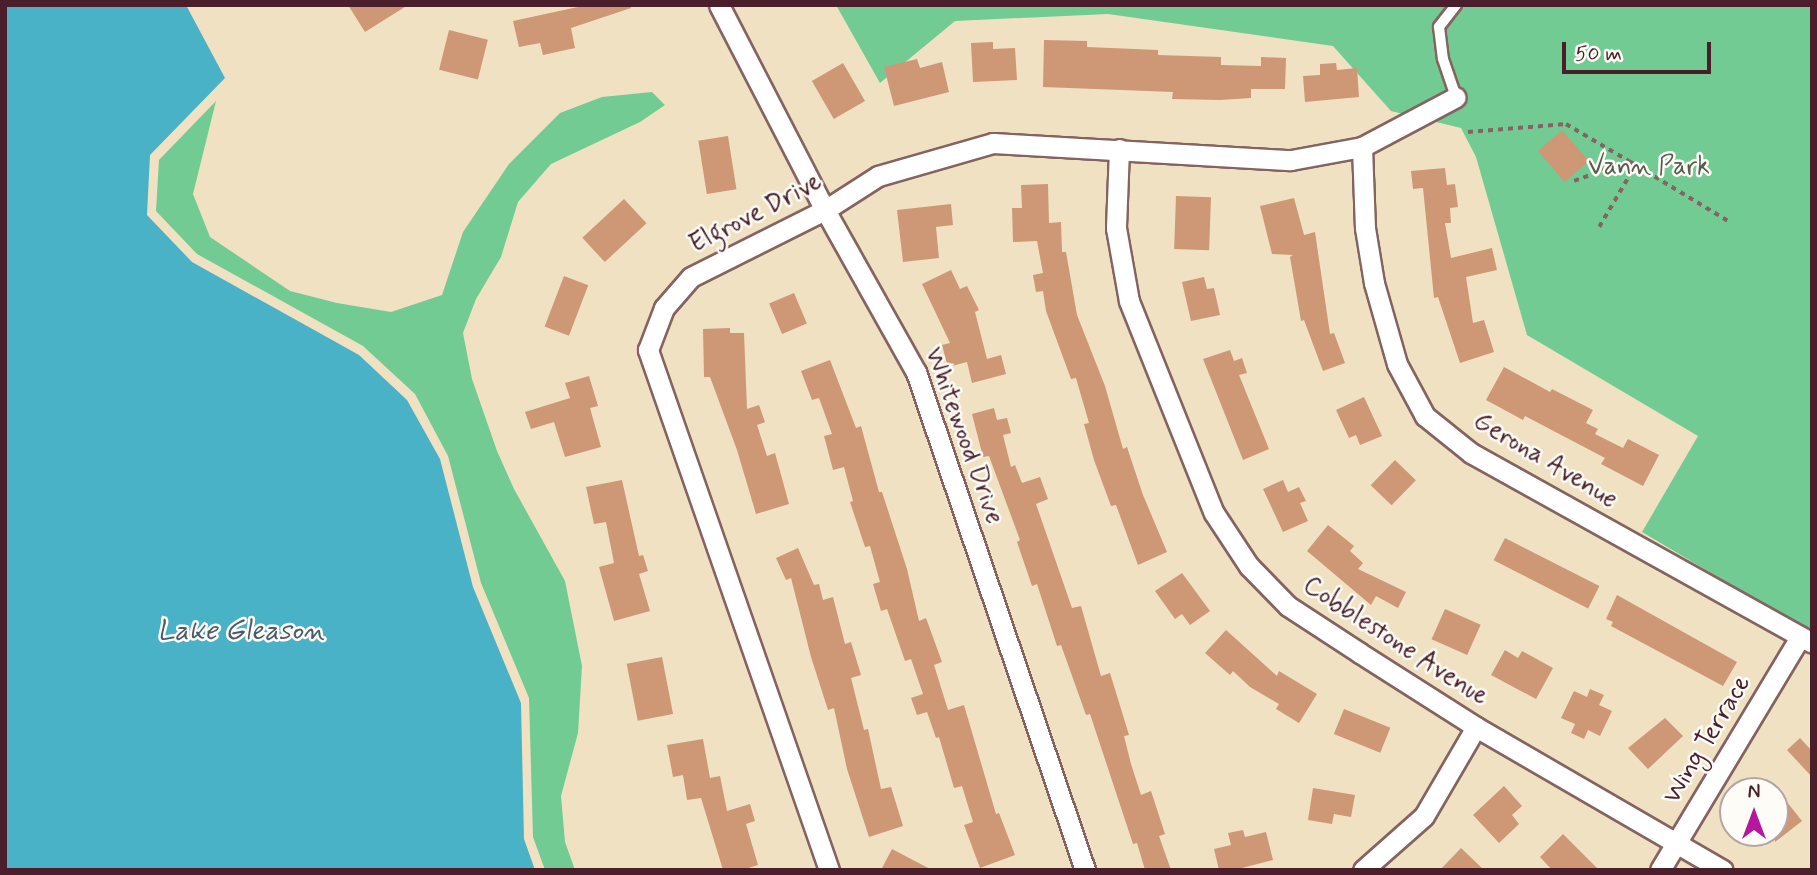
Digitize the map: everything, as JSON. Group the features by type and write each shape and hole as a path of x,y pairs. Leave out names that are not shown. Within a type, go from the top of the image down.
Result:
{"street":[{"name":"Whitewood Drive","path":"719,5 825,210 916,372 1085,870"},
{"name":"Elgrove Drive","path":"829,870 648,351 664,308 691,277 825,210 878,176 993,143 1291,160 1362,147 1456,97"},
{"name":"Gerona Avenue","path":"1362,147 1365,228 1374,283 1396,364 1425,416 1471,453 1806,640"},
{"name":"Cobblestone Avenue","path":"1119,149 1116,228 1129,301 1214,513 1249,566 1288,606 1476,727 1723,870"},
{"name":"Wing Terrace","path":"1660,870 1806,640"},
{"path":"1363,870 1424,816 1476,727"}],"lane":[{"path":"1456,5 1439,27 1443,59 1456,97"}],"path":[{"path":"1468,132 1566,124 1728,221"},
{"path":"1574,181 1629,162"},
{"path":"1599,227 1635,166"}],"green space":[{"name":"Vann Park","path":"836,5 1812,5 1812,633 1642,532 1698,436 1527,335 1476,157 1461,128 1391,111 1333,46 1108,14 955,21 880,83"},
{"path":"652,92 665,105 640,122 551,164 518,202 501,257 476,299 463,333 472,379 497,451 514,489 565,581 582,666 578,733 561,796 565,842 575,870 545,870 533,837 529,698 481,583 448,456 415,394 363,346 197,254 156,211 159,160 216,101 193,194 210,237 290,291 337,303 391,312 442,295 463,232 509,164 560,113 602,97"}],"water":[{"name":"Lake Gleason","path":"5,5 186,5 225,78 150,155 147,215 192,262 359,355 407,400 440,459 473,587 521,703 524,839 535,870 5,870"}],"building":[{"path":"348,5 408,5 365,32"},
{"path":"587,5 630,5 631,8 571,28 575,48 543,55 540,43 519,47 513,21"},
{"path":"449,30 488,40 478,79 439,70"},
{"path":"1044,40 1087,41 1087,47 1158,50 1158,55 1221,57 1221,65 1261,66 1261,57 1286,58 1285,89 1251,89 1251,98 1220,100 1172,99 1173,92 1043,87"},
{"path":"993,42 993,49 1015,48 1017,80 973,82 971,43"},
{"path":"917,59 920,68 942,62 949,92 894,106 884,67"},
{"path":"843,63 865,101 834,119 812,81"},
{"path":"1336,63 1337,70 1357,68 1359,97 1305,102 1303,76 1320,75 1320,64"},
{"path":"1562,130 1589,161 1565,182 1538,151"},
{"path":"728,136 736,189 707,194 698,141"},
{"path":"1445,168 1447,185 1455,184 1458,207 1450,208 1451,223 1445,223 1451,258 1492,248 1497,270 1466,277 1473,323 1484,320 1494,352 1460,363 1438,297 1434,298 1423,188 1413,189 1411,171"},
{"path":"1048,184 1049,223 1061,222 1062,252 1066,252 1077,315 1105,386 1123,449 1127,447 1143,495 1167,552 1138,565 1116,505 1111,506 1094,460 1084,424 1089,423 1076,378 1071,379 1046,311 1043,291 1036,292 1033,275 1043,273 1037,241 1013,242 1012,208 1022,208 1021,185"},
{"path":"1176,196 1211,197 1209,250 1174,249"},
{"path":"1294,198 1304,235 1315,232 1330,334 1334,333 1345,363 1323,371 1304,320 1301,321 1290,257 1293,255 1272,254 1260,206"},
{"path":"624,199 647,223 605,262 582,238"},
{"path":"951,204 953,225 936,227 939,258 903,262 897,210"},
{"path":"951,270 960,289 967,286 979,310 975,312 987,359 1001,355 1006,374 972,383 967,362 948,367 942,345 950,343 922,284"},
{"path":"564,276 588,285 569,336 545,326"},
{"path":"1204,277 1207,289 1214,288 1220,315 1191,321 1182,282"},
{"path":"794,293 807,323 782,334 769,304"},
{"path":"730,328 730,333 744,333 747,409 759,405 765,422 757,425 767,456 775,453 789,504 756,514 737,450 710,377 704,377 703,329"},
{"path":"1230,350 1234,361 1242,358 1247,373 1239,375 1269,449 1243,460 1203,359"},
{"path":"830,360 856,428 861,426 879,492 882,492 907,569 919,621 926,618 942,662 934,665 948,710 964,705 996,814 999,813 1015,855 980,868 964,825 973,822 962,786 954,788 939,737 936,738 927,712 917,715 911,698 923,694 911,659 905,661 887,609 881,611 873,584 880,582 870,546 865,547 850,502 853,501 844,467 833,470 824,436 832,434 819,398 812,400 801,371"},
{"path":"1504,367 1550,392 1552,389 1593,410 1586,423 1598,429 1595,434 1623,448 1628,439 1659,455 1643,486 1601,464 1605,458 1525,416 1523,420 1486,400"},
{"path":"589,376 598,406 590,408 601,447 565,457 554,422 531,429 525,412 570,398 565,383"},
{"path":"1364,397 1382,436 1360,445 1356,435 1349,438 1336,410"},
{"path":"994,408 997,420 1007,418 1011,433 1003,435 1011,467 1015,465 1022,483 1040,477 1048,499 1036,504 1072,608 1081,606 1101,676 1110,673 1129,735 1124,736 1131,764 1141,795 1151,791 1165,834 1159,836 1171,870 1145,870 1137,843 1133,844 1090,714 1086,715 1061,645 1057,646 1037,584 1032,586 1017,542 1020,540 989,456 983,457 972,414"},
{"path":"1395,460 1416,480 1392,505 1371,485"},
{"path":"622,480 639,556 643,555 648,571 639,574 650,611 614,621 599,567 614,563 606,522 594,524 586,487"},
{"path":"1283,480 1288,492 1299,487 1306,501 1300,503 1308,521 1283,532 1263,489"},
{"path":"1328,525 1354,546 1350,551 1363,563 1358,569 1406,592 1398,608 1376,596 1371,605 1307,551"},
{"path":"1505,538 1599,586 1588,608 1494,560"},
{"path":"798,548 814,585 819,584 823,600 833,597 845,644 851,642 861,675 851,678 864,730 868,729 881,789 891,787 903,826 869,837 847,769 834,708 828,710 791,578 786,580 776,558"},
{"path":"1182,573 1210,611 1190,625 1182,614 1175,619 1155,591"},
{"path":"1617,595 1737,662 1723,686 1611,626 1613,622 1606,619"},
{"path":"1445,609 1481,625 1467,655 1432,639"},
{"path":"1226,630 1277,676 1279,671 1317,694 1299,723 1276,709 1279,704 1250,687 1233,671 1230,675 1205,653"},
{"path":"1505,650 1518,658 1522,651 1553,668 1536,699 1491,675"},
{"path":"662,657 673,714 638,721 627,664"},
{"path":"1590,689 1604,695 1599,705 1612,711 1600,736 1588,730 1584,739 1571,733 1575,724 1561,718 1574,691 1587,697"},
{"path":"1344,709 1390,728 1380,753 1334,734"},
{"path":"1665,718 1683,736 1648,769 1628,748"},
{"path":"1800,738 1812,751 1812,777 1787,750"},
{"path":"703,739 710,778 720,776 727,811 750,804 755,821 746,824 758,865 742,870 723,870 701,798 687,800 683,775 673,777 667,745"},
{"path":"1504,786 1522,806 1512,815 1519,824 1499,843 1473,815"},
{"path":"1313,788 1355,795 1351,817 1334,814 1332,824 1308,820"},
{"path":"1789,805 1802,821 1789,831"},
{"path":"1243,830 1245,837 1266,832 1273,860 1234,870 1219,870 1214,849 1231,845 1228,833"},
{"path":"1563,834 1599,870 1552,870 1540,857"},
{"path":"1461,848 1484,870 1440,870"},
{"path":"892,849 932,870 881,870"}]}
